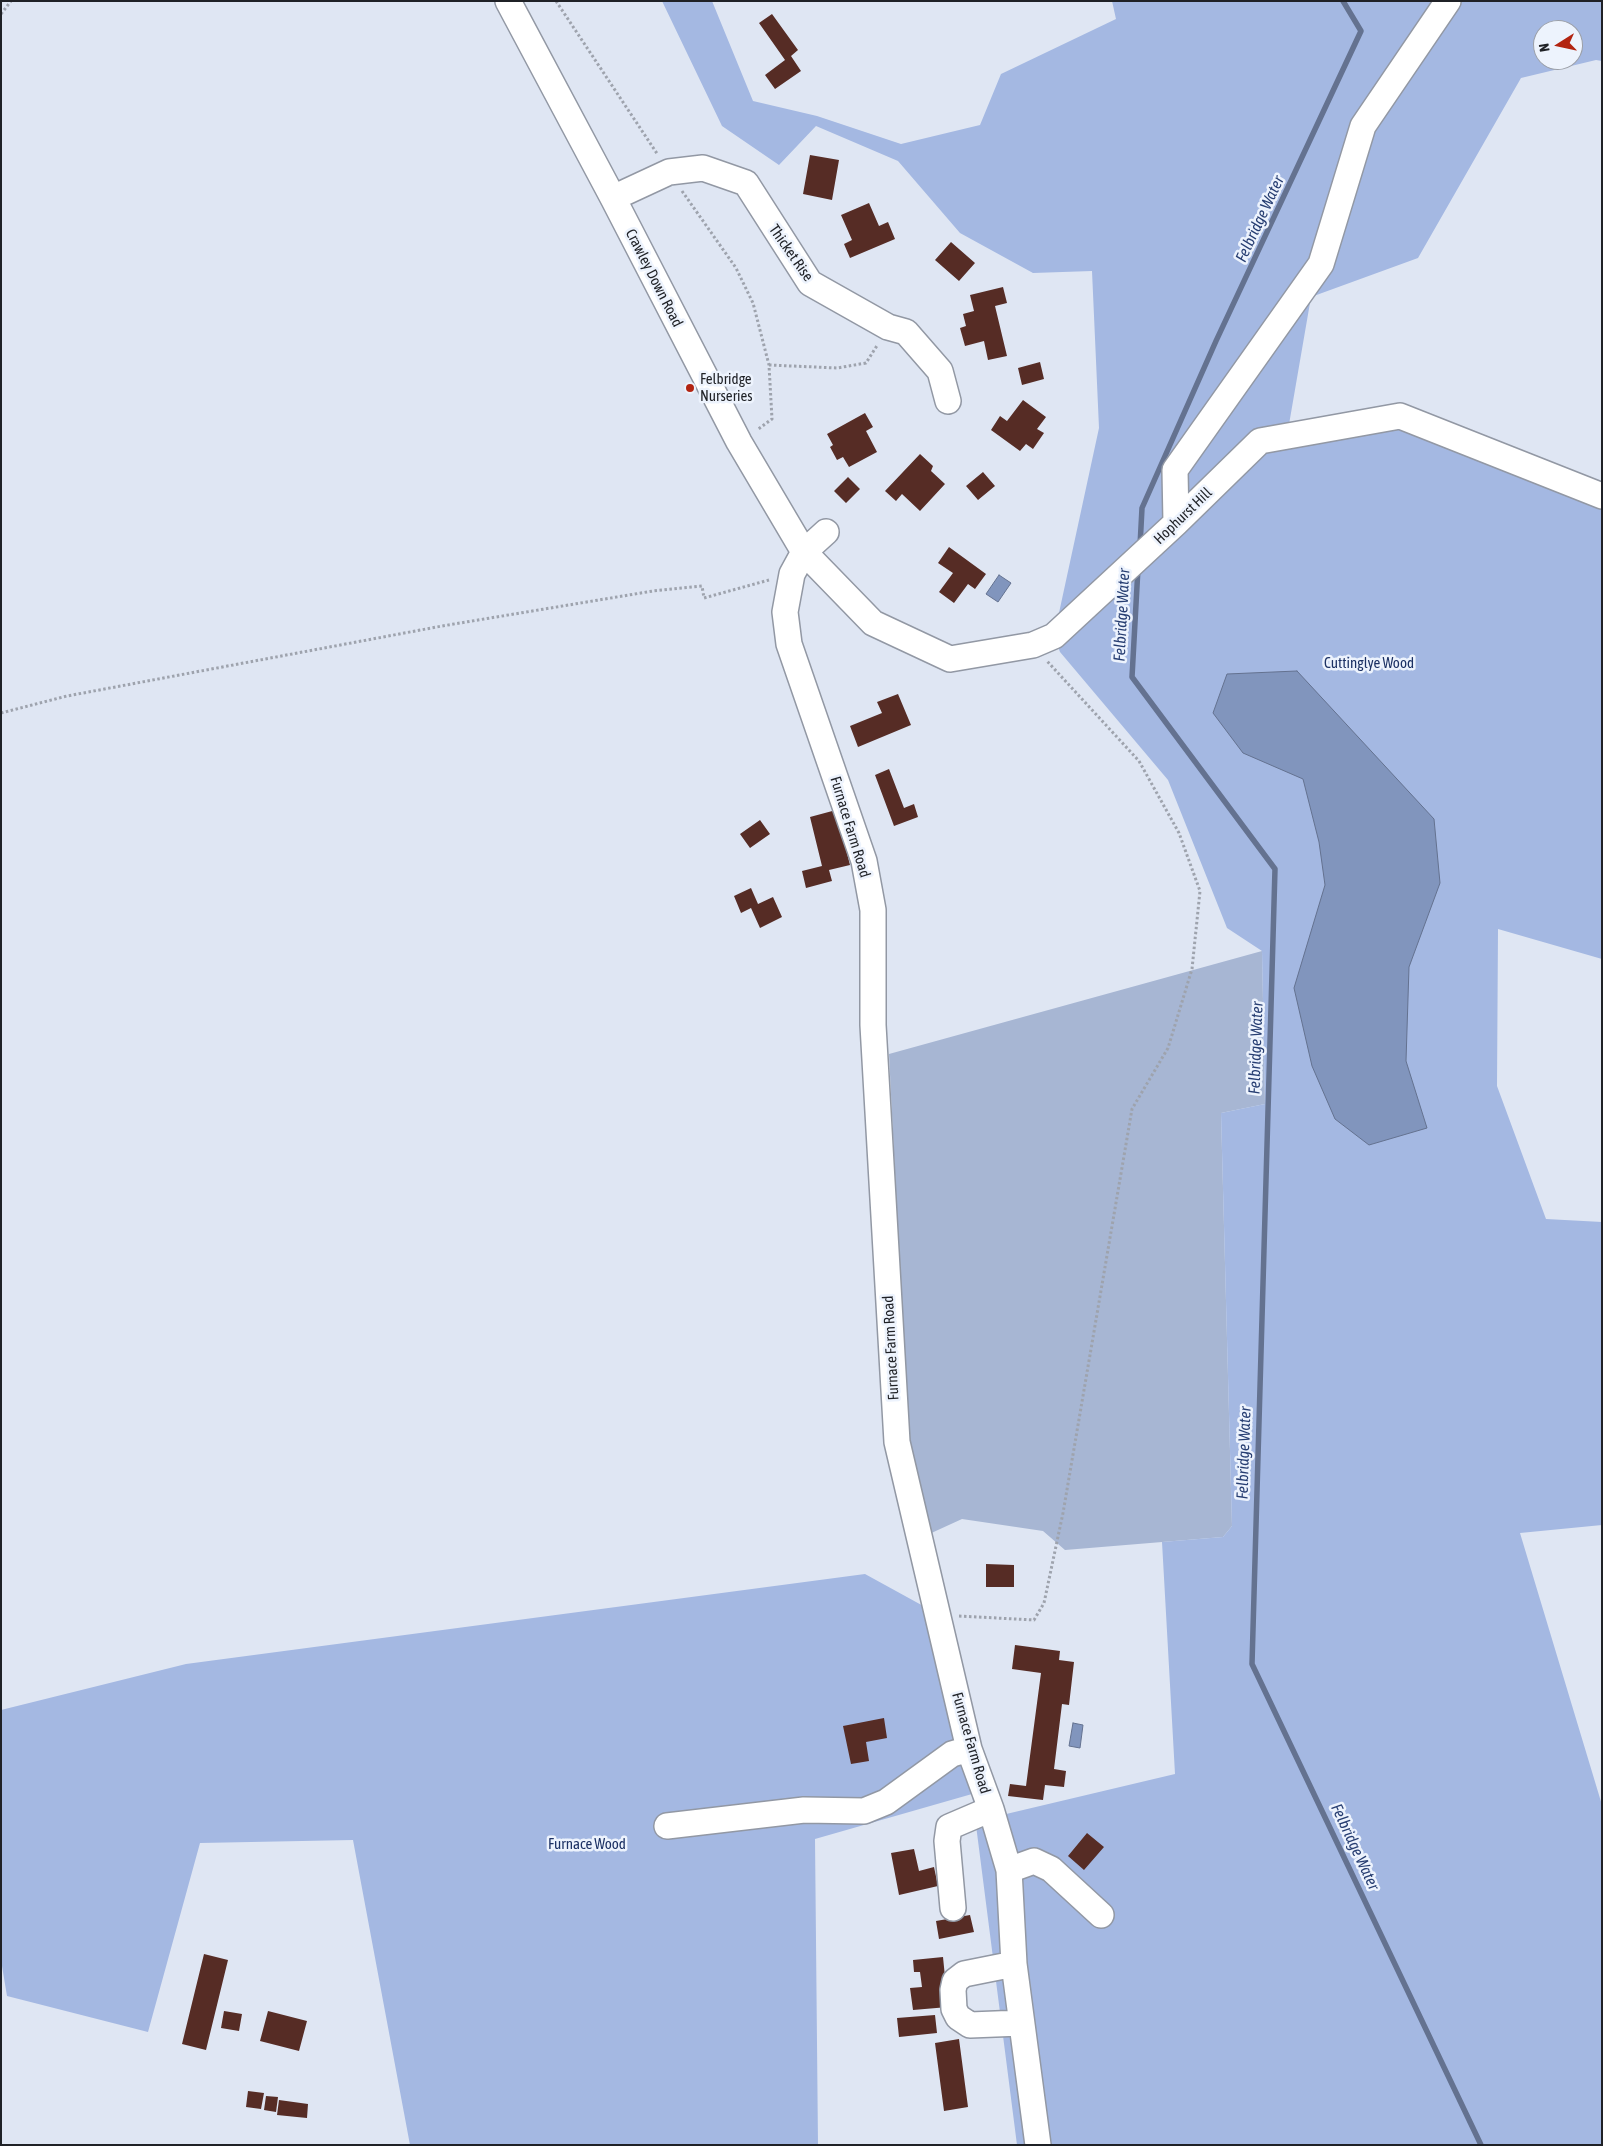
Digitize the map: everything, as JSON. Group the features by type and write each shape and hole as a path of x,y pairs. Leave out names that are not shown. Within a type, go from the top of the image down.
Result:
{"street":[{"name":"Crawley Down Road","path":"508,1 613,198 739,442 804,552"},
{"path":"1176,523 1175,470 1321,264 1363,126 1448,1"},
{"name":"Thicket Rise","path":"613,198 669,172 703,168 746,183 810,283 888,327 906,332 940,371 948,401"},
{"name":"Hophurst Hill","path":"804,552 873,623 950,660 1033,645 1054,636 1176,523 1260,441 1400,416 1602,496"},
{"name":"Furnace Farm Road","path":"826,532 804,552 792,574 785,612 789,644 864,861 873,910 872,1025 897,1442 921,1537 936,1613 969,1749 991,1809 1009,1870 1014,1964 1038,2145"},
{"path":"667,1826 804,1810 864,1811 886,1802 952,1754 969,1749"},
{"path":"953,1908 947,1841 950,1827 991,1809"},
{"path":"1009,1870 1034,1861 1051,1869 1101,1916"},
{"path":"1014,1964 964,1974 956,1981 953,1990 954,2009 958,2017 970,2025 1021,2023"}],"path":[{"path":"1,14 11,1"},
{"path":"556,1 669,172 736,268 753,303 769,365 772,419 739,442"},
{"path":"769,365 837,368 866,362 888,327"},
{"path":"1,713 67,696 442,626 653,591 702,586 704,598 792,574"},
{"path":"936,1613 1034,1620 1044,1603 1063,1513 1132,1109 1168,1048 1192,969 1200,891 1179,833 1139,761 1033,645"}],"shaded area":[{"path":"999,575 1011,583 998,602 986,594"},
{"path":"1297,671 1434,819 1440,883 1409,967 1406,1061 1427,1128 1369,1145 1335,1119 1312,1066 1294,988 1325,885 1319,842 1303,779 1243,753 1213,713 1227,674"},
{"path":"1262,951 1265,1104 1221,1113 1232,1526 1223,1537 1065,1550 1043,1531 962,1519 927,1535 908,1436 889,1054"},
{"path":"1073,1723 1083,1725 1080,1748 1069,1746"}],"green space":[{"path":"662,1 712,1 753,101 817,116 901,144 980,125 1001,74 1116,19 1112,1 1602,1 1602,61 1596,60 1583,63 1583,20 1533,20 1533,70 1554,70 1521,78 1418,258 1311,297 1287,436 1400,416 1602,496 1602,959 1498,929 1497,1086 1546,1219 1602,1222 1602,1525 1520,1533 1602,1805 1602,2145 1017,2145 972,1794 815,1839 818,2145 410,2145 353,1840 200,1843 148,2032 7,1996 1,1960 1,1710 186,1664 865,1574 936,1613 944,1620 1002,1815 1175,1774 1162,1542 1223,1537 1232,1526 1221,1113 1265,1104 1262,951 1227,928 1168,780 1060,652 1054,636 1099,428 1092,271 1033,273 960,233 898,161 816,126 779,165 722,126"}],"building":[{"path":"772,14 798,50 791,56 801,71 775,89 765,75 785,60 759,23"},
{"path":"810,155 839,160 832,200 803,194"},
{"path":"869,203 879,226 888,222 895,239 850,258 844,244 852,240 841,215"},
{"path":"951,242 975,263 959,281 935,260"},
{"path":"1003,287 1007,303 995,306 1007,356 988,360 984,341 965,346 960,328 966,326 963,314 974,311 970,295"},
{"path":"1040,362 1044,379 1022,385 1018,368"},
{"path":"1023,400 1046,417 1037,429 1044,433 1033,449 1026,444 1020,451 991,430 1000,416 1007,421"},
{"path":"865,413 873,427 866,431 877,452 849,467 843,457 837,460 830,447 833,445 827,434"},
{"path":"920,454 933,466 931,471 945,484 920,511 902,494 896,501 885,491"},
{"path":"983,472 995,486 978,500 966,486"},
{"path":"848,477 860,489 846,503 834,491"},
{"path":"949,547 986,574 975,589 968,584 954,603 939,592 953,573 938,563"},
{"path":"898,694 911,725 858,747 850,726 882,713 877,702"},
{"path":"889,769 904,808 914,804 918,817 894,826 875,775"},
{"path":"836,810 850,865 829,870 832,881 806,888 802,871 822,866 810,817"},
{"path":"760,820 770,834 750,848 740,834"},
{"path":"751,888 758,904 773,897 782,917 760,928 751,908 741,913 734,896"},
{"path":"986,1564 1014,1565 1014,1587 986,1587"},
{"path":"1015,1645 1060,1651 1059,1660 1074,1662 1069,1705 1062,1704 1054,1769 1066,1771 1064,1787 1045,1785 1043,1800 1008,1796 1010,1784 1026,1786 1041,1673 1012,1669"},
{"path":"884,1718 887,1738 866,1742 869,1761 851,1764 843,1726"},
{"path":"1087,1833 1104,1847 1084,1870 1068,1856"},
{"path":"914,1849 919,1871 934,1867 938,1886 899,1895 891,1853"},
{"path":"970,1915 974,1932 939,1939 936,1921"},
{"path":"204,1954 228,1960 206,2050 182,2044"},
{"path":"943,1957 948,2007 913,2010 910,1988 922,1987 920,1972 914,1972 913,1960"},
{"path":"224,2011 242,2014 239,2031 221,2028"},
{"path":"268,2011 307,2021 299,2051 260,2041"},
{"path":"935,2015 937,2033 899,2037 897,2018"},
{"path":"959,2039 968,2107 944,2111 935,2043"},
{"path":"248,2091 264,2093 261,2109 246,2107"},
{"path":"266,2096 278,2097 276,2112 264,2110"},
{"path":"279,2100 308,2104 307,2118 277,2115"}],"waterway":[{"name":"Felbridge Water","path":"1140,546 1142,508 1216,341 1361,31 1343,1"},
{"name":"Felbridge Water","path":"1138,568 1132,677 1275,869 1252,1664 1481,2145"}],"place":[{"name":"Felbridge Nurseries","path":"690,388"}],"park label":[{"name":"Cuttinglye Wood","path":"1369,663"},
{"name":"Furnace Wood","path":"587,1844"}]}
